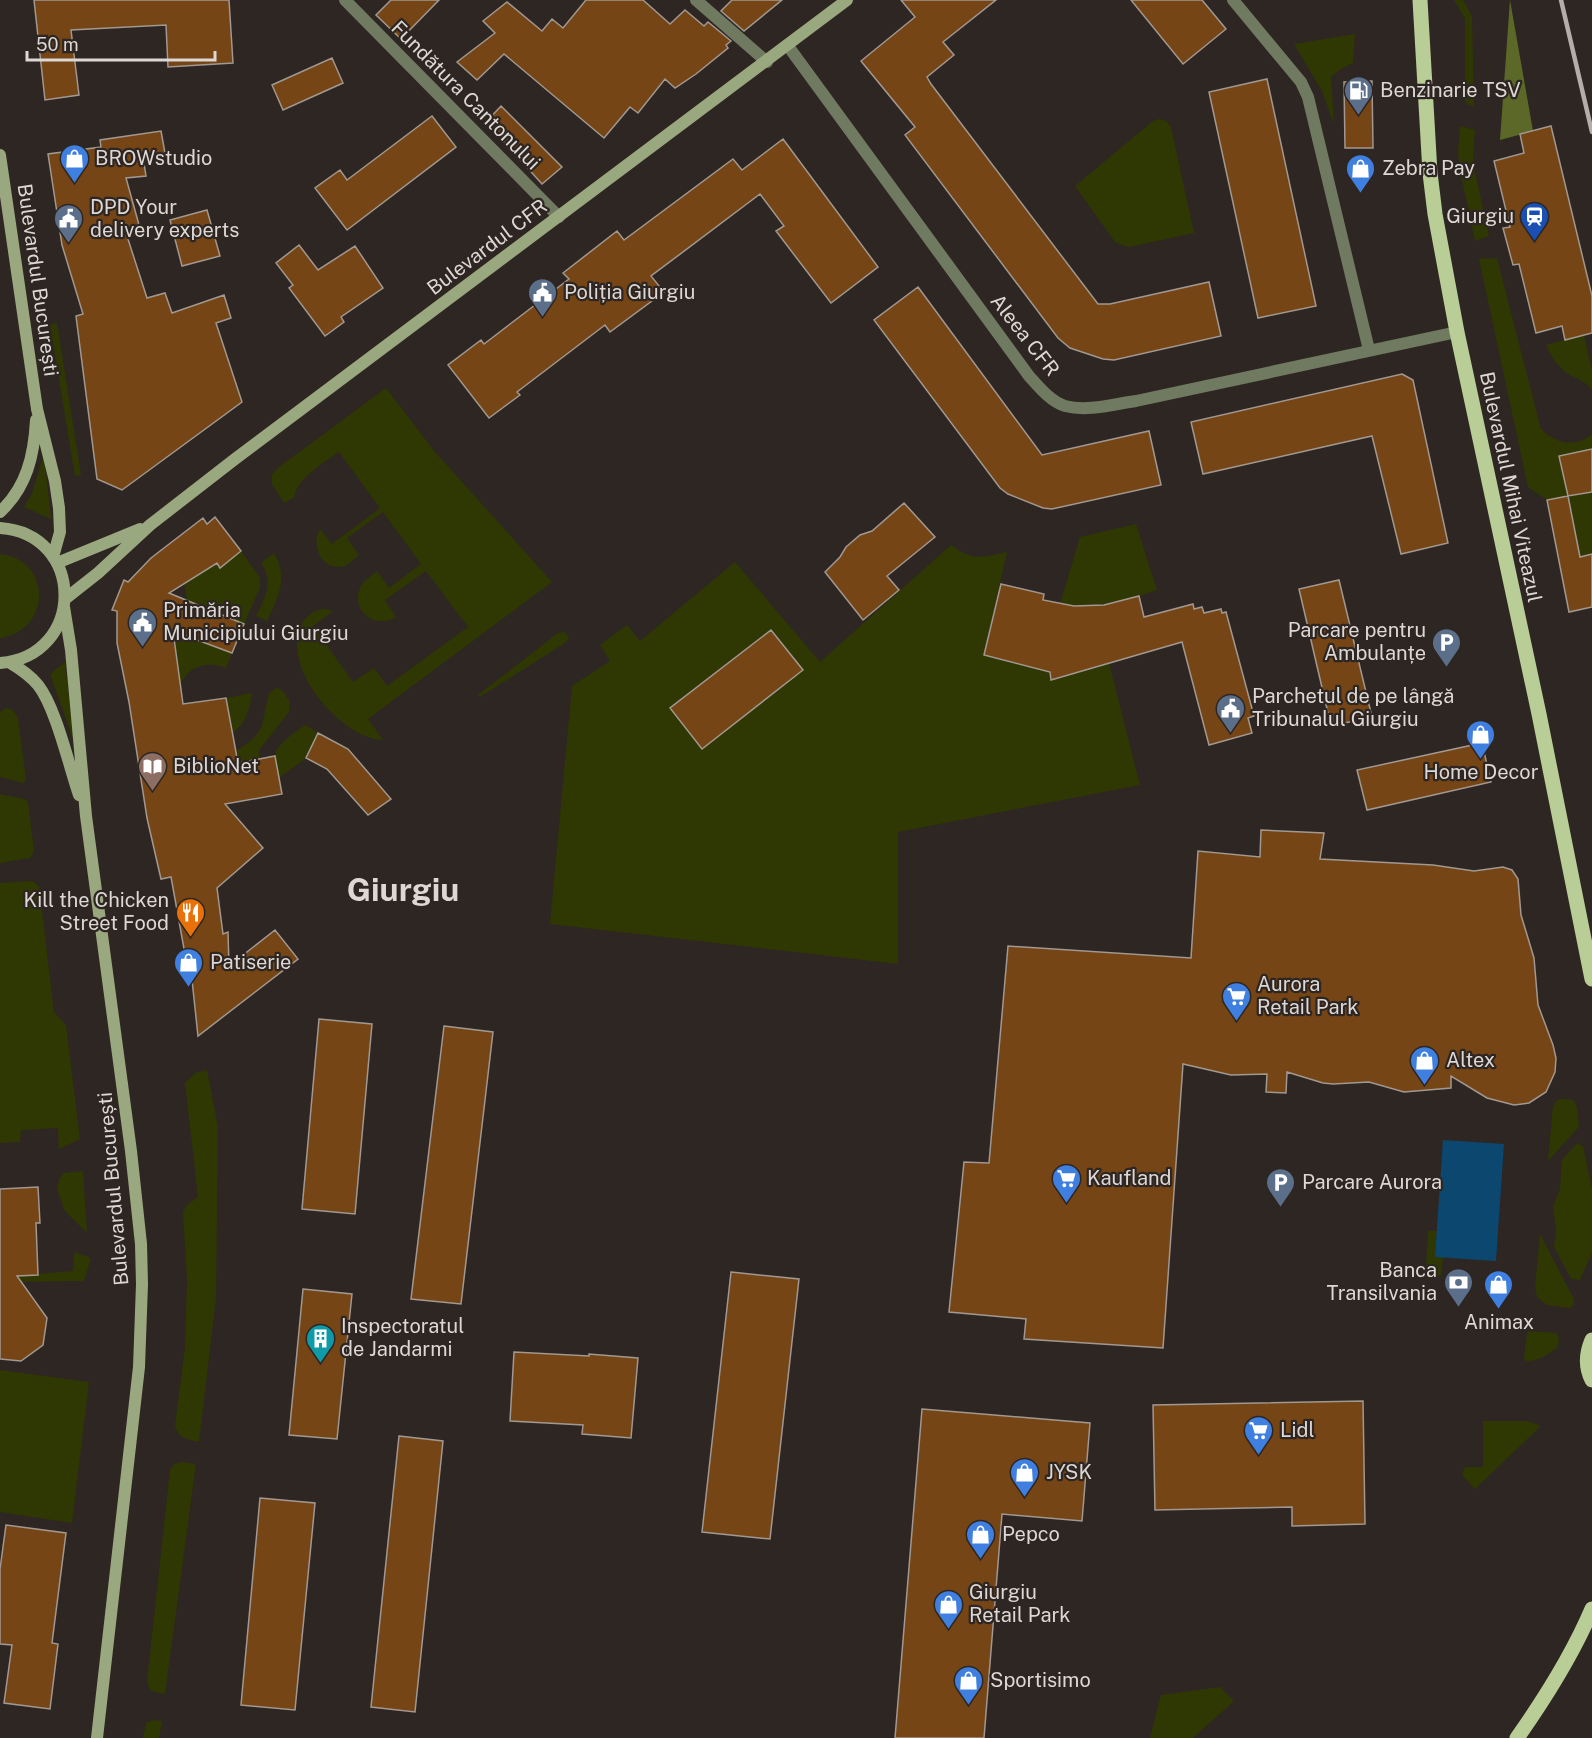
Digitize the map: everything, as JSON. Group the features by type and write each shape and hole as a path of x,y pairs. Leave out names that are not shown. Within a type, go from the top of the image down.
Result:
{"main road":[{"name":"Bulevardul CFR","path":"65,603 150,525 244,452 848,0"},
{"name":"Bulevardul Mihai Viteazul","path":"1420,0 1435,214 1457,332 1539,714 1592,979"},
{"name":"Bulevardul București","path":"0,155 37,410 50,458 59,508 60,532 55,560 65,585 86,816 132,1151 141,1244 139,1367 97,1738"},
{"name":"Bulevardul București","path":"0,512 18,491 29,468 37,410"},
{"name":"Bulevardul CFR","path":"55,560 150,525"},
{"path":"0,528 17,531 31,537 44,546 55,560"},
{"path":"4,662 30,654 42,646 57,628 65,603"},
{"name":"Bulevardul București","path":"4,662 34,680 39,686 49,705 86,816"},
{"path":"1592,1340 1587,1352 1587,1365 1592,1380"},
{"path":"1517,1738 1547,1695 1577,1644 1592,1609"}],"street":[{"name":"Fundătura Cantonului","path":"345,0 559,217"},
{"path":"696,0 767,62"},
{"path":"1233,0 1301,82 1308,97 1369,350"},
{"name":"Aleea CFR","path":"788,46 1029,376 1046,394 1065,406 1093,408 1136,400 1457,332"}],"green space":[{"path":"1454,0 1463,0 1472,16 1474,106 1465,101 1465,18"},
{"path":"1510,0 1533,131 1500,140"},
{"path":"1355,34 1353,63 1331,77 1334,125 1322,91 1294,44"},
{"path":"1159,119 1166,121 1171,127 1194,233 1129,247 1115,242 1075,186 1153,121"},
{"path":"1460,126 1475,130 1474,167 1489,236 1475,241 1460,170 1458,153"},
{"path":"1497,258 1541,429 1559,441 1573,443 1592,434 1592,449 1559,456 1568,495 1592,492 1592,554 1580,557 1568,496 1547,500 1528,487 1479,259"},
{"path":"57,323 81,475 75,476 50,325"},
{"path":"1584,335 1592,371 1592,390 1560,367 1546,345"},
{"path":"386,388 435,452 552,582 368,719 383,740 368,737 352,729 323,703 311,686 302,669 297,652 298,636 304,620 318,610 333,611 313,626 353,682 374,668 387,686 468,627 426,571 385,600 396,617 389,620 374,620 362,611 358,597 361,585 377,571 389,588 421,564 383,512 347,538 359,555 350,562 339,567 332,566 322,559 316,541 320,529 332,544 380,508 339,452 305,478 299,485 295,497 284,503 272,484 272,474"},
{"path":"44,454 51,519 24,507 32,493"},
{"path":"1136,524 1157,590 1133,598 1097,605 1060,604 1080,537"},
{"path":"951,545 966,554 978,557 1007,552 984,655 1027,666 1047,657 1051,679 1109,663 1140,785 898,832 898,964 550,924 572,686 610,661 600,645 627,625 640,641 735,562 820,662"},
{"path":"241,551 260,578 260,588 244,624 187,600 184,583 217,563 220,567"},
{"path":"274,553 281,571 281,579 278,596 267,621 256,616 268,583 261,563"},
{"path":"0,554 17,559 29,568 37,581 39,595 37,610 29,623 17,633 0,638"},
{"path":"174,632 232,653 226,668 212,665 199,666 184,678 180,685 165,637"},
{"path":"565,632 569,638 565,643 480,697 478,695 558,633"},
{"path":"65,662 74,742 50,674"},
{"path":"277,688 282,690 290,701 289,712 260,749 260,759 239,763 236,751 258,733 269,693"},
{"path":"252,693 247,715 233,733 226,698"},
{"path":"6,708 13,710 18,718 26,780 23,783 0,777 0,712"},
{"path":"306,725 318,733 306,758 279,778 275,758 277,749"},
{"path":"0,794 28,802 34,851 30,858 0,863"},
{"path":"32,881 39,886 54,1012 66,1025 80,1139 59,1149 58,1128 21,1130 20,1142 0,1143 0,883"},
{"path":"207,1070 218,1127 216,1298 199,1442 180,1435 175,1425 185,1348 187,1280 183,1212 187,1205 198,1197 185,1083 195,1073"},
{"path":"1557,1100 1573,1100 1577,1107 1579,1127 1548,1161 1553,1106"},
{"path":"1577,1143 1583,1146 1592,1189 1592,1253 1580,1280 1571,1279 1554,1247 1556,1230 1553,1206 1560,1189 1562,1160"},
{"path":"83,1171 87,1233 65,1211 57,1190 59,1179 64,1173"},
{"path":"1428,1231 1437,1231 1435,1256 1443,1257 1441,1276 1432,1275 1426,1266"},
{"path":"1540,1234 1574,1299 1571,1308 1547,1305 1537,1297 1535,1288"},
{"path":"74,1252 91,1258 84,1281 0,1282 0,1277 73,1271"},
{"path":"1529,1331 1556,1333 1559,1337 1558,1347 1539,1359 1526,1361 1524,1358"},
{"path":"0,1370 89,1382 72,1523 0,1512"},
{"path":"1483,1421 1527,1421 1541,1426 1475,1489 1462,1475 1465,1467 1483,1467"},
{"path":"182,1462 196,1464 165,1694 151,1691 147,1682 170,1470 174,1464"},
{"path":"1220,1687 1234,1701 1193,1738 1150,1738 1161,1695"},
{"path":"152,1720 162,1721 159,1738 143,1738 146,1723"}],"water":[{"path":"1443,1140 1504,1144 1496,1261 1435,1257"}],"building":[{"path":"34,0 229,0 233,63 168,67 166,25 71,30 79,95 45,100"},
{"path":"391,0 439,0 401,39 376,15"},
{"path":"586,0 643,0 670,24 685,10 704,26 708,22 731,41 726,45 728,48 675,88 665,79 638,113 630,107 604,138 504,54 477,80 457,62 495,33 483,21 507,2 542,31 552,19 563,28"},
{"path":"732,0 782,0 744,31 721,11"},
{"path":"901,0 996,0 943,42 954,55 927,77 931,84 1098,304 1110,304 1209,282 1221,336 1114,360 1103,359 1070,348 1058,338 905,135 915,127 861,61 915,17"},
{"path":"1131,0 1202,0 1226,29 1183,64"},
{"path":"332,58 343,83 283,110 272,85"},
{"path":"1267,79 1316,306 1258,318 1209,92"},
{"name":"Benzinarie TSV","path":"1372,81 1373,148 1345,148 1344,82"},
{"path":"501,106 562,167 542,184 486,122"},
{"path":"432,116 456,147 347,230 315,188 340,170 347,180"},
{"path":"1551,126 1592,296 1592,333 1565,340 1562,326 1536,333 1519,264 1513,265 1503,228 1510,227 1494,161 1524,153 1520,134"},
{"path":"161,131 165,153 143,157 146,176 126,178 141,232 127,236 147,298 165,293 172,313 224,295 231,318 216,323 242,402 122,490 97,479 76,316 83,314 62,245 48,154 101,147 100,140"},
{"path":"783,139 878,267 831,303 776,231 784,226 760,194 651,276 664,292 610,332 605,325 517,392 520,395 489,418 448,365 481,340 484,344 569,279 563,273 617,231 624,240 733,159 742,170"},
{"path":"207,210 220,256 182,266 170,220"},
{"path":"299,245 318,270 355,246 383,288 341,317 344,322 325,336 289,288 293,285 276,263"},
{"path":"918,287 1042,455 1149,431 1161,485 1052,509 1043,508 1008,494 1000,488 874,320"},
{"path":"1402,374 1413,380 1448,543 1401,554 1372,436 1203,474 1191,422"},
{"path":"1592,449 1592,492 1568,496 1559,456"},
{"path":"1568,496 1580,557 1592,554 1592,607 1569,612 1547,500"},
{"path":"904,503 935,537 887,576 899,590 863,620 825,572 840,557 846,547 860,535 872,531"},
{"path":"215,517 241,551 220,568 217,563 169,593 244,624 232,653 173,631 183,704 226,698 238,763 275,756 282,794 225,804 263,848 217,888 223,934 228,932 229,966 275,930 298,959 198,1036 192,980 190,982 171,877 161,879 147,818 129,702 117,643 117,611 112,610 124,580 128,582 151,558 203,518 207,524"},
{"path":"1339,580 1372,717 1331,726 1299,589"},
{"path":"1001,584 1044,594 1043,600 1074,606 1104,605 1139,596 1144,617 1193,604 1194,609 1202,607 1204,613 1221,609 1222,613 1226,612 1254,716 1248,718 1252,733 1209,745 1182,642 1051,680 1050,672 984,655"},
{"path":"771,630 803,670 702,749 670,708"},
{"path":"318,733 348,749 391,799 368,815 327,769 306,758"},
{"path":"1482,743 1491,782 1367,810 1357,770"},
{"path":"1261,830 1324,833 1320,859 1433,865 1474,871 1503,867 1512,870 1518,879 1521,915 1534,958 1538,1005 1556,1058 1555,1072 1546,1092 1529,1103 1514,1105 1487,1098 1451,1076 1451,1088 1404,1092 1369,1082 1323,1083 1287,1072 1286,1093 1266,1092 1267,1074 1231,1075 1183,1064 1163,1348 1024,1339 1026,1319 949,1312 964,1162 989,1163 1008,946 1191,958 1198,851 1260,857"},
{"path":"319,1019 372,1024 355,1214 302,1209"},
{"path":"444,1026 493,1032 461,1304 411,1299"},
{"path":"38,1187 40,1223 36,1223 38,1275 17,1276 47,1318 43,1345 21,1361 0,1359 0,1189"},
{"path":"731,1272 799,1279 770,1539 702,1532"},
{"name":"Inspectoratul de Jandarmi","path":"303,1289 352,1294 337,1439 289,1435"},
{"path":"514,1352 638,1358 631,1438 582,1434 583,1425 510,1421"},
{"name":"Lidl","path":"1363,1401 1365,1524 1292,1526 1292,1507 1155,1510 1153,1405"},
{"name":"Giurgiu Retail Park","path":"922,1409 1090,1423 1082,1521 1002,1514 984,1738 895,1738"},
{"path":"399,1436 443,1441 415,1712 371,1707"},
{"path":"260,1498 315,1503 295,1710 241,1705"},
{"path":"6,1525 66,1533 52,1643 58,1644 50,1709 4,1703 12,1645 0,1644 0,1569"}],"railway":[{"path":"1561,0 1592,132"}],"place":[{"name":"Benzinarie TSV","path":"1359,116"},
{"name":"BROWstudio","path":"74,184"},
{"name":"Zebra Pay","path":"1361,194"},
{"name":"Giurgiu","path":"1535,242"},
{"name":"DPD Your delivery experts","path":"69,244"},
{"name":"Poliția Giurgiu","path":"543,318"},
{"name":"Primăria Municipiului Giurgiu","path":"142,648"},
{"name":"Parcare pentru Ambulanțe","path":"1447,668"},
{"name":"Parchetul de pe lângă Tribunalul Giurgiu","path":"1231,734"},
{"name":"Home Decor","path":"1481,760"},
{"name":"BiblioNet","path":"152,792"},
{"name":"Kill the Chicken Street Food","path":"190,938"},
{"name":"Patiserie","path":"189,988"},
{"name":"Aurora Retail Park","path":"1236,1022"},
{"name":"Altex","path":"1425,1086"},
{"name":"Kaufland","path":"1066,1204"},
{"name":"Parcare Aurora","path":"1281,1208"},
{"name":"Banca Transilvania","path":"1458,1308"},
{"name":"Animax","path":"1499,1310"},
{"name":"Inspectoratul de Jandarmi","path":"320,1364"},
{"name":"Lidl","path":"1259,1456"},
{"name":"JYSK","path":"1025,1498"},
{"name":"Pepco","path":"981,1560"},
{"name":"Giurgiu Retail Park","path":"948,1630"},
{"name":"Sportisimo","path":"969,1706"}],"district":[{"name":"Giurgiu","path":"403,890"}]}
